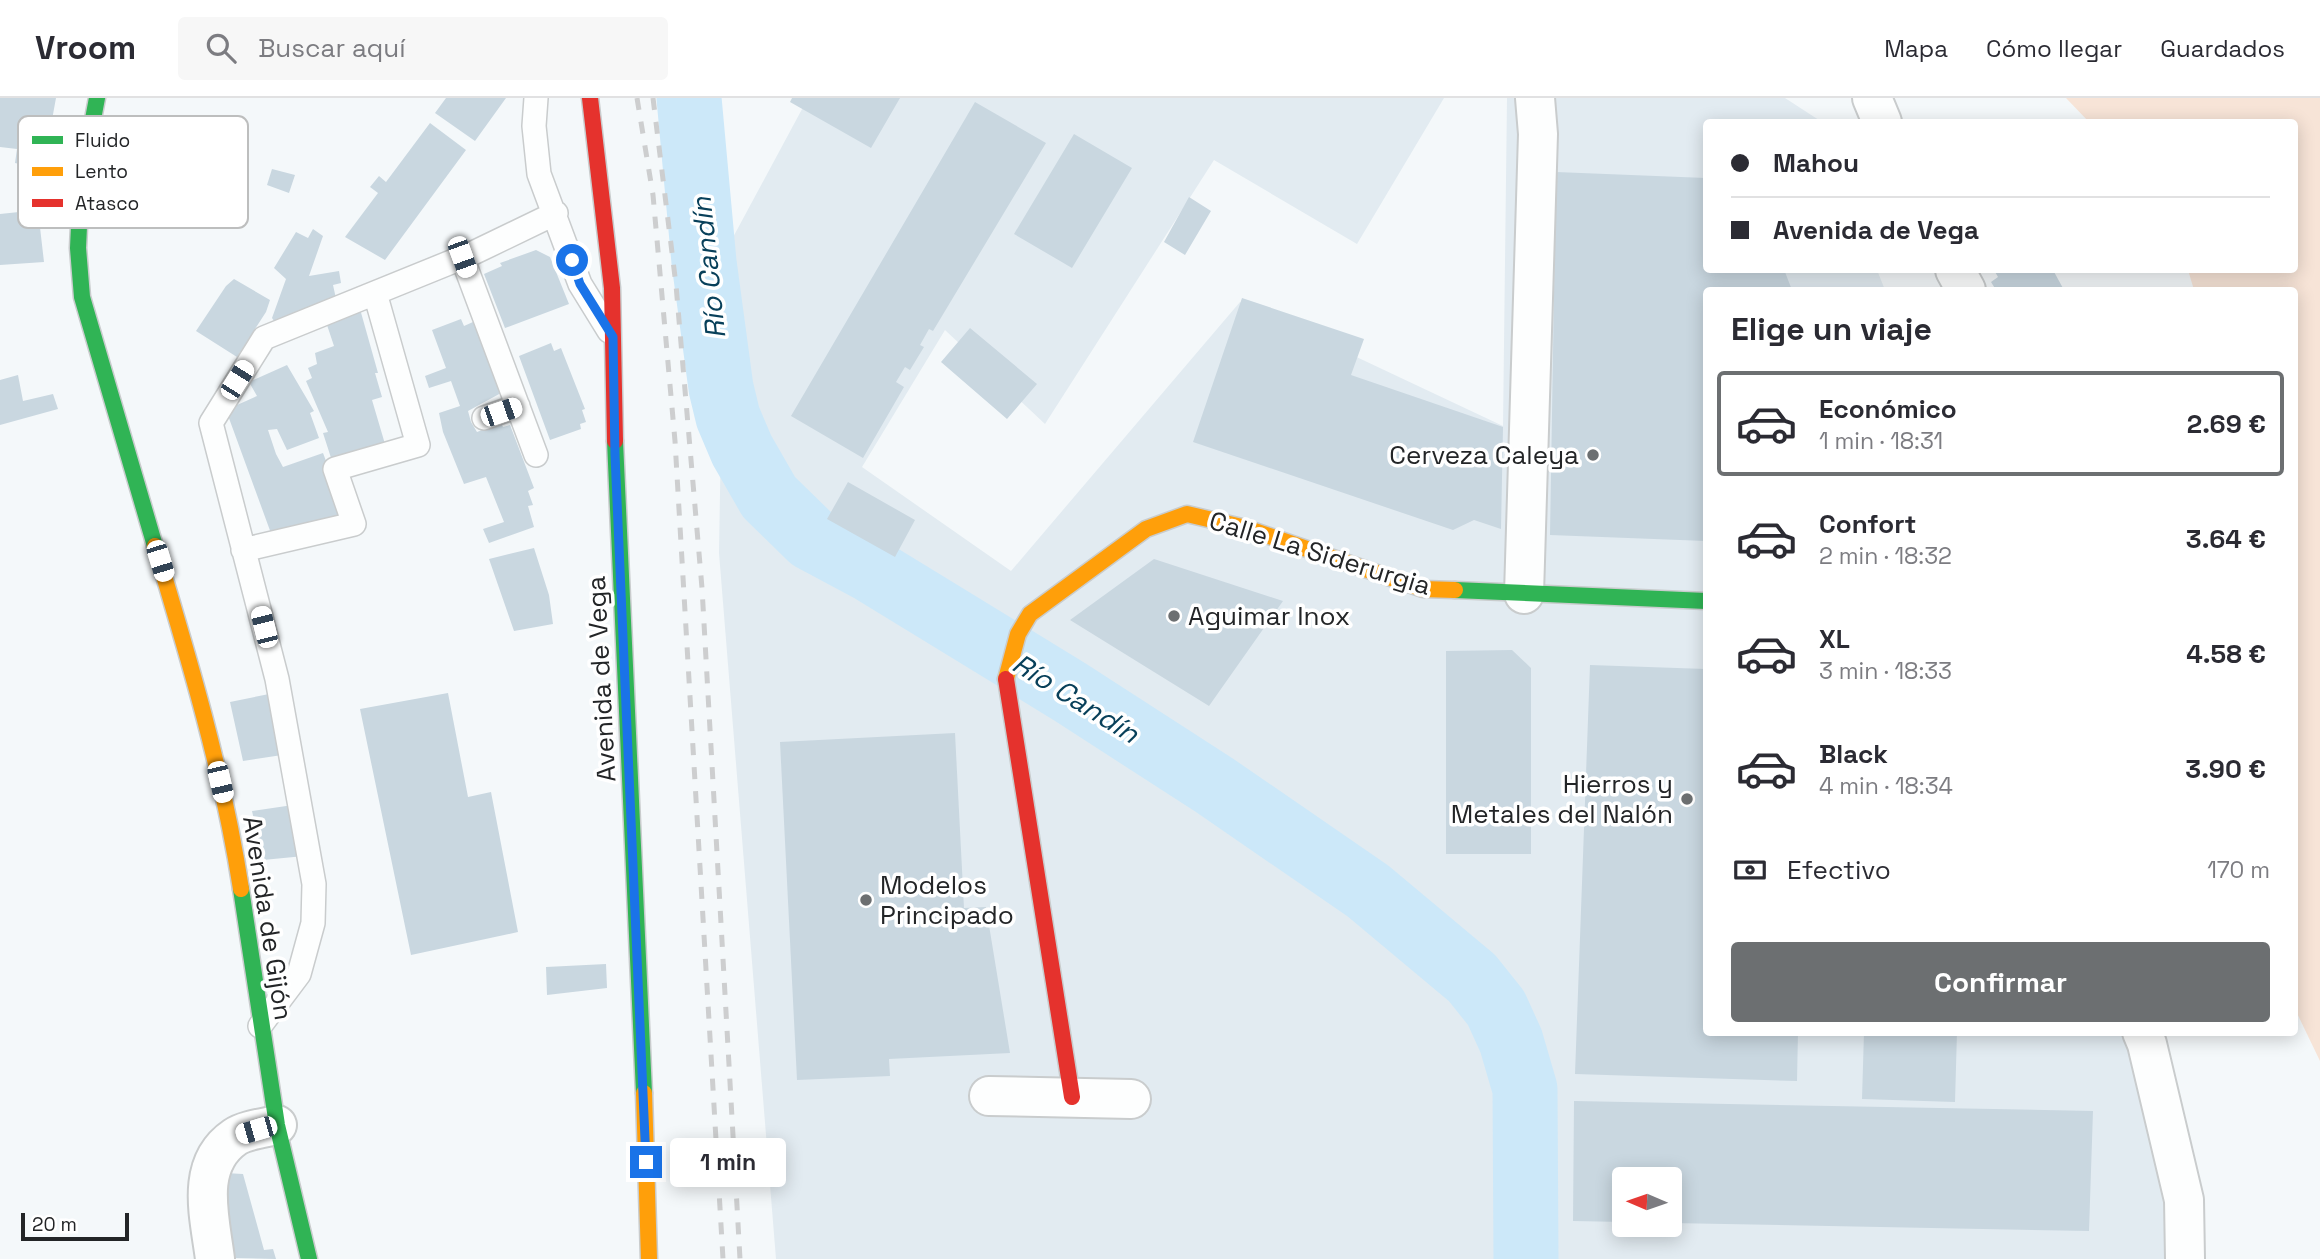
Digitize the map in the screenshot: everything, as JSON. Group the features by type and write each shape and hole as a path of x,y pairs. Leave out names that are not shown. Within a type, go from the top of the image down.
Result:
{"street":[{"name":"Avenida de Gijón","path":"94,116 97,98"},
{"name":"Avenida de Vega","path":"590,98 606,211 613,337 615,455 644,1090 649,1259"},
{"path":"1524,594 1538,134 1535,98"},
{"path":"1872,98 1881,119"},
{"name":"Avenida de Gijón","path":"79,228 82,297 203,707 232,831 277,1125 309,1259"},
{"name":"Calle La Siderurgia","path":"1072,1097 1006,676 1017,634 1030,614 1146,529 1187,513 1247,528 1423,589 1703,601"},
{"path":"2143,1036 2184,1200 2185,1259"},
{"path":"989,1096 1130,1099"},
{"path":"215,1259 208,1175 219,1154 236,1136 277,1125"}],"lane":[{"path":"536,98 534,126 539,174 580,284 613,337"},
{"path":"260,1027 299,974 313,923 314,884 277,679 211,423 264,338 462,257 556,214"},
{"path":"462,257 536,455"},
{"path":"243,550 354,524 335,469 418,445 375,293"},
{"path":"484,418 518,406"}],"shaded area":[{"path":"808,98 1444,98 1357,244 1214,160 1045,424 945,330 862,467 1011,571 1240,302 1503,426 1507,98 1785,98 1817,119 1703,119 1703,273 1878,273 1884,287 1703,287 1703,1036 2143,1036 2185,1259 776,1259 719,553 724,254"},
{"path":"2066,98 2320,98 2320,1061 2298,1015 2298,287 2193,287 2189,273 2298,273 2298,119 2086,119"}],"building":[{"path":"0,98 56,98 53,116 18,116 18,164 15,163 17,149 0,147"},
{"path":"446,98 506,98 475,141 435,113"},
{"path":"792,98 900,98 871,148 790,102"},
{"path":"975,102 1046,143 933,331 929,329 920,345 924,347 910,370 905,367 896,382 904,387 863,458 791,416"},
{"path":"430,123 466,150 385,260 345,237 378,193 370,187 379,176 386,182"},
{"path":"1074,134 1132,168 1072,268 1014,234"},
{"path":"272,169 295,175 289,193 267,185"},
{"path":"1556,172 1703,178 1703,273 1785,273 1791,287 1703,287 1703,541 1550,535"},
{"path":"1189,197 1211,211 1185,255 1164,242"},
{"path":"18,212 18,228 40,228 44,262 0,265 0,214"},
{"path":"313,229 323,236 309,276 339,271 341,283 333,285 337,303 277,325 272,318 286,279 274,268 296,232 308,238"},
{"path":"536,250 550,257 569,304 505,328 484,274 502,266 500,263"},
{"path":"1996,273 2055,273 2062,287 1994,287 1991,282 1998,277"},
{"path":"234,279 270,300 266,312 237,357 196,331 226,286"},
{"path":"1242,298 1364,339 1351,375 1503,427 1501,529 1474,520 1453,530 1193,442"},
{"path":"360,309 378,373 375,373 382,397 372,400 385,444 332,461 323,433 328,432 306,381 312,378 308,368 317,364 315,353 334,346 325,319"},
{"path":"461,319 464,326 473,322 501,393 468,411 471,422 477,432 501,423 503,427 510,425 534,488 528,491 533,505 528,506 534,527 489,543 483,529 504,522 486,477 464,484 443,432 439,413 460,406 451,381 429,388 425,376 446,368 432,330"},
{"path":"970,328 1037,384 1007,419 941,362"},
{"path":"551,343 554,351 561,348 585,409 582,410 586,422 580,424 581,429 550,440 519,356"},
{"path":"287,365 314,411 310,413 319,438 287,450 277,429 268,430 276,454 283,467 323,453 348,519 272,536 226,410 257,396 249,382"},
{"path":"18,375 23,401 53,394 58,409 0,425 0,380"},
{"path":"848,482 915,520 895,557 827,519"},
{"path":"534,548 549,595 553,624 514,631 489,559"},
{"path":"1154,559 1283,601 1209,706 1070,620"},
{"path":"1512,650 1531,668 1531,854 1446,854 1446,651"},
{"path":"1590,665 1703,669 1703,1036 1798,1036 1797,1081 1575,1074"},
{"path":"448,693 468,797 491,792 518,932 411,955 360,709"},
{"path":"269,694 282,755 243,761 230,702"},
{"path":"955,733 964,908 986,907 1010,1053 889,1059 890,1076 797,1080 780,742"},
{"path":"293,805 304,856 263,860 252,811"},
{"path":"606,964 607,988 547,995 546,967"},
{"path":"1864,1036 1957,1036 1955,1102 1862,1099"},
{"path":"1574,1101 2093,1111 2089,1231 1682,1223 1682,1167 1612,1167 1612,1222 1573,1221"},
{"path":"225,1173 243,1174 264,1250 273,1249 276,1259 231,1258"}],"waterway":[{"name":"Río Candín","path":"689,98 704,262 721,388 728,417 742,450 769,497 811,538 869,569 1070,692 1214,785 1368,891 1472,978 1496,1008 1511,1041 1525,1089 1526,1259"}],"railway":[{"path":"637,98 653,195 675,441 723,1259"},
{"path":"653,98 676,285 702,588 740,1259"}],"traffic: fast":[{"path":"94,116 97,98"},
{"path":"79,228 82,297 155,546"},
{"path":"615,441 644,1093"},
{"path":"1455,590 1703,601"},
{"path":"241,889 277,1125 309,1259"}],"traffic: slow":[{"path":"1006,679 1018,634 1030,614 1146,529 1187,514 1246,528 1423,589 1455,590"},
{"path":"155,546 215,759 241,889"},
{"path":"644,1093 649,1259"}],"traffic: jam":[{"path":"590,98 612,288 615,441"},
{"path":"1006,679 1072,1097"}],"place":[{"name":"Cerveza Caleya","path":"1593,455"},
{"name":"Aguimar Inox","path":"1174,616"},
{"name":"Hierros y Metales del Nalón","path":"1687,799"},
{"name":"Modelos Principado","path":"866,900"}],"route":[{"path":"572,260 580,284 613,337 615,455 646,1162"}]}
